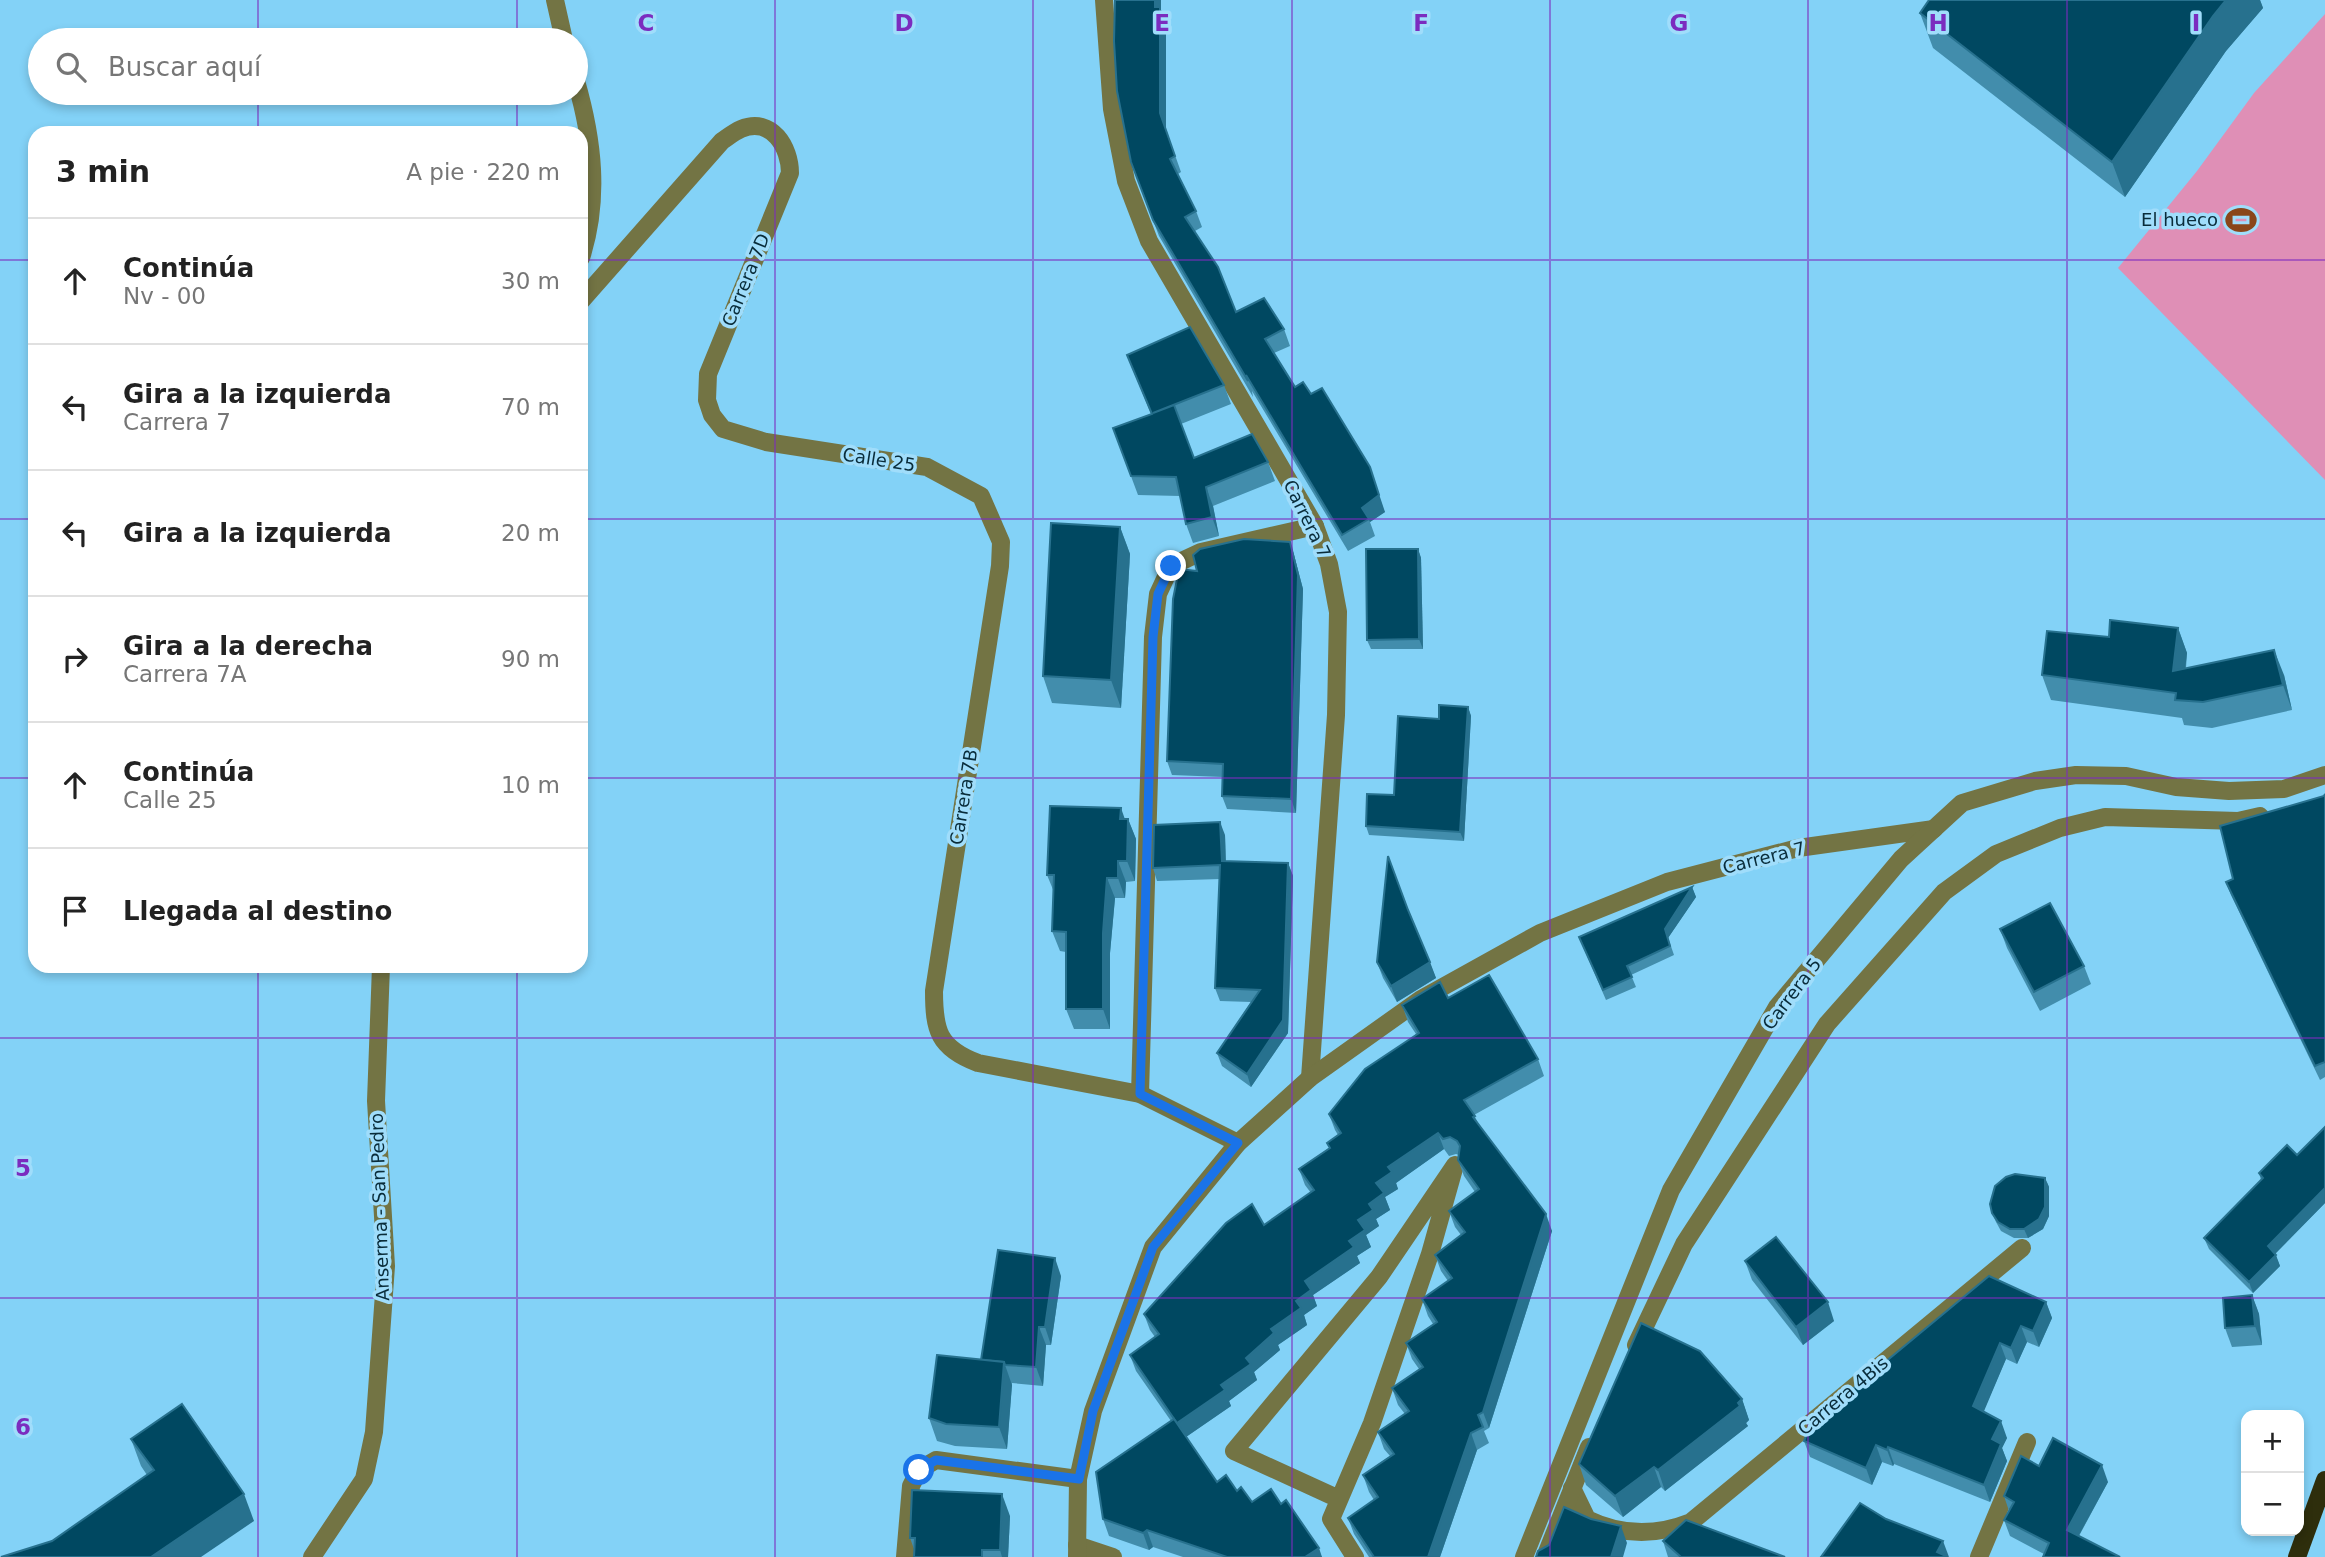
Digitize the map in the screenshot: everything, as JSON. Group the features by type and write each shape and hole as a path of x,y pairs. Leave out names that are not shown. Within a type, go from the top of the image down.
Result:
{"main road":[{"path":"2297,1557 2325,1480"}],"street":[{"path":"555,0 561,28"},
{"name":"Carrera 7","path":"1104,0 1112,109 1126,181 1149,241 1314,526 1329,564 1338,612 1336,715 1310,1079"},
{"path":"581,105 585,126"},
{"name":"Carrera 7D","path":"588,293 722,141 743,128 759,127 774,133 783,142 790,157 790,173 708,374 707,400 712,415 723,429"},
{"path":"588,139 592,158 593,213 588,232"},
{"name":"Calle 25","path":"723,429 766,442 927,467 981,496 1001,542"},
{"path":"1238,1143 1140,1094 1153,637 1158,594 1171,566 1201,552 1314,526"},
{"name":"Carrera 7B","path":"1001,542 934,991 934,1024 950,1048 978,1063 1140,1094"},
{"name":"Carrera 5","path":"1524,1557 1671,1190 1777,1007 1878,885 1934,829 1962,803 2035,781 2076,775 2126,776 2176,787 2229,791 2284,789 2323,774"},
{"path":"1627,1362 1684,1244 1827,1024 1944,892 1996,854 2060,828 2105,817 2238,821 2273,814"},
{"name":"Carrera 7","path":"1077,1551 1079,1479 1093,1411 1153,1247 1238,1143 1310,1079 1421,999 1553,928 1667,882 1798,848 1934,829"},
{"name":"Anserma - San Pedro","path":"312,1557 364,1479 374,1432 386,1266 376,1101 381,973"},
{"path":"1339,1499 1234,1451 1379,1278 1455,1165 1430,1254 1376,1411 1331,1519 1355,1557"},
{"name":"Carrera 4Bis","path":"1572,1488 1587,1519 1613,1529 1658,1534 1691,1522 2022,1248"},
{"path":"1545,1557 1595,1433"},
{"path":"1979,1557 2027,1442"},
{"path":"905,1557 911,1486 919,1470 936,1460 1079,1479"},
{"path":"1691,1522 1715,1532"},
{"path":"1077,1551 1113,1557"}],"shaded area":[{"name":"El hueco","path":"2325,14 2325,480 2118,268 2197,171 2254,93"}],"building":[{"path":"1115,0 1155,0 1155,7 1160,7 1160,113 1175,156 1170,159 1196,211 1185,217 1218,267 1236,312 1264,298 1284,329 1265,339 1295,387 1303,382 1311,394 1322,388 1370,467 1379,495 1362,508 1369,519 1342,535 1153,220 1131,162 1117,91"},
{"path":"1929,0 2226,0 2112,162 1920,13"},
{"path":"1190,327 1224,385 1153,413 1174,405 1194,458 1252,434 1268,462 1206,487 1212,517 1186,524 1176,477 1131,476 1113,428 1152,414 1127,355"},
{"path":"1051,523 1120,527 1111,680 1043,676"},
{"path":"1244,539 1290,542 1298,575 1291,799 1222,796 1223,764 1167,761 1173,599 1179,569 1197,571 1193,555 1200,549"},
{"path":"1366,549 1418,549 1419,639 1367,640"},
{"path":"2110,620 2178,628 2173,671 2274,650 2283,685 2203,702 2175,700 2176,693 2042,675 2047,631 2109,637"},
{"path":"1439,705 1468,707 1460,832 1366,826 1367,794 1394,795 1398,716 1439,719"},
{"path":"2325,794 2325,1062 2315,1066 2226,882 2233,879 2220,826"},
{"path":"1050,806 1121,808 1120,819 1128,819 1127,861 1118,861 1118,878 1107,878 1103,933 1103,1009 1066,1009 1066,932 1052,931 1054,875 1047,875"},
{"path":"1220,822 1222,861 1288,863 1283,1020 1247,1074 1217,1053 1260,990 1215,988 1220,865 1153,868 1154,825"},
{"path":"1388,856 1430,962 1391,986 1377,962"},
{"path":"1692,887 1665,929 1670,946 1627,966 1632,977 1603,990 1579,937"},
{"path":"2050,903 2084,966 2034,992 2000,929"},
{"path":"1489,975 1538,1059 1464,1100 1475,1116 1473,1117 1546,1214 1483,1412 1478,1415 1483,1427 1471,1433 1428,1557 1374,1557 1348,1518 1378,1497 1363,1475 1394,1454 1378,1432 1409,1411 1392,1388 1423,1367 1406,1343 1437,1322 1422,1299 1452,1278 1435,1255 1465,1232 1449,1211 1479,1189 1458,1160 1460,1146 1457,1141 1450,1137 1443,1139 1438,1133 1388,1167 1392,1172 1376,1183 1384,1193 1369,1204 1373,1210 1358,1220 1365,1230 1349,1241 1354,1247 1305,1281 1311,1290 1296,1301 1301,1308 1271,1329 1274,1333 1246,1358 1251,1364 1221,1385 1225,1390 1177,1423 1130,1355 1159,1334 1144,1314 1226,1223 1252,1204 1264,1225 1314,1190 1299,1169 1330,1148 1327,1143 1341,1133 1329,1114 1365,1069 1419,1033 1402,1005 1440,982 1448,998"},
{"path":"2325,1127 2325,1188 2268,1246 2276,1255 2249,1282 2204,1238 2263,1178 2259,1173 2287,1145 2297,1155"},
{"path":"2015,1174 2045,1178 2045,1207 2039,1219 2024,1229 2010,1229 1998,1222 1990,1204 1995,1186"},
{"path":"1776,1237 1828,1302 1796,1327 1745,1261"},
{"path":"998,1250 1055,1258 1045,1327 1039,1327 1036,1367 981,1360"},
{"path":"1989,1276 2046,1302 2033,1331 2021,1326 2011,1348 2000,1343 1973,1406 2001,1421 1992,1439 2001,1444 1984,1485 1888,1447 1887,1450 1876,1445 1866,1468 1804,1441 1811,1424 1823,1412 1832,1412 1837,1402"},
{"path":"2252,1295 2255,1326 2225,1328 2223,1298"},
{"path":"1641,1323 1700,1351 1742,1399 1738,1403 1740,1406 1658,1470 1654,1467 1615,1496 1579,1464"},
{"path":"937,1355 1004,1362 999,1427 946,1424 929,1418"},
{"path":"182,1404 244,1494 151,1557 1,1557 52,1541 154,1470 131,1439"},
{"path":"1174,1419 1217,1482 1226,1475 1237,1491 1241,1487 1252,1502 1271,1489 1281,1504 1286,1500 1319,1548 1305,1557 1227,1557 1147,1530 1143,1533 1103,1519 1096,1472"},
{"path":"2053,1438 2102,1465 2067,1530 2120,1557 2043,1557 2049,1543 2004,1520 2014,1502 2004,1496 2021,1456 2039,1466"},
{"path":"912,1490 1002,1494 1000,1550 982,1550 982,1557 914,1557 915,1538 910,1538"},
{"path":"1860,1503 1886,1519 1943,1541 1937,1552 1948,1557 1821,1557"},
{"path":"1564,1507 1591,1519 1621,1526 1611,1557 1536,1557 1538,1551 1549,1545"},
{"path":"1686,1520 1785,1557 1681,1557 1663,1541"}],"place":[{"name":"El hueco","path":"2241,220"}],"route":[{"path":"919,1470 936,1460 1079,1479 1093,1411 1116,1342 1153,1247 1238,1143 1140,1094 1153,637 1158,594 1171,566"}]}
